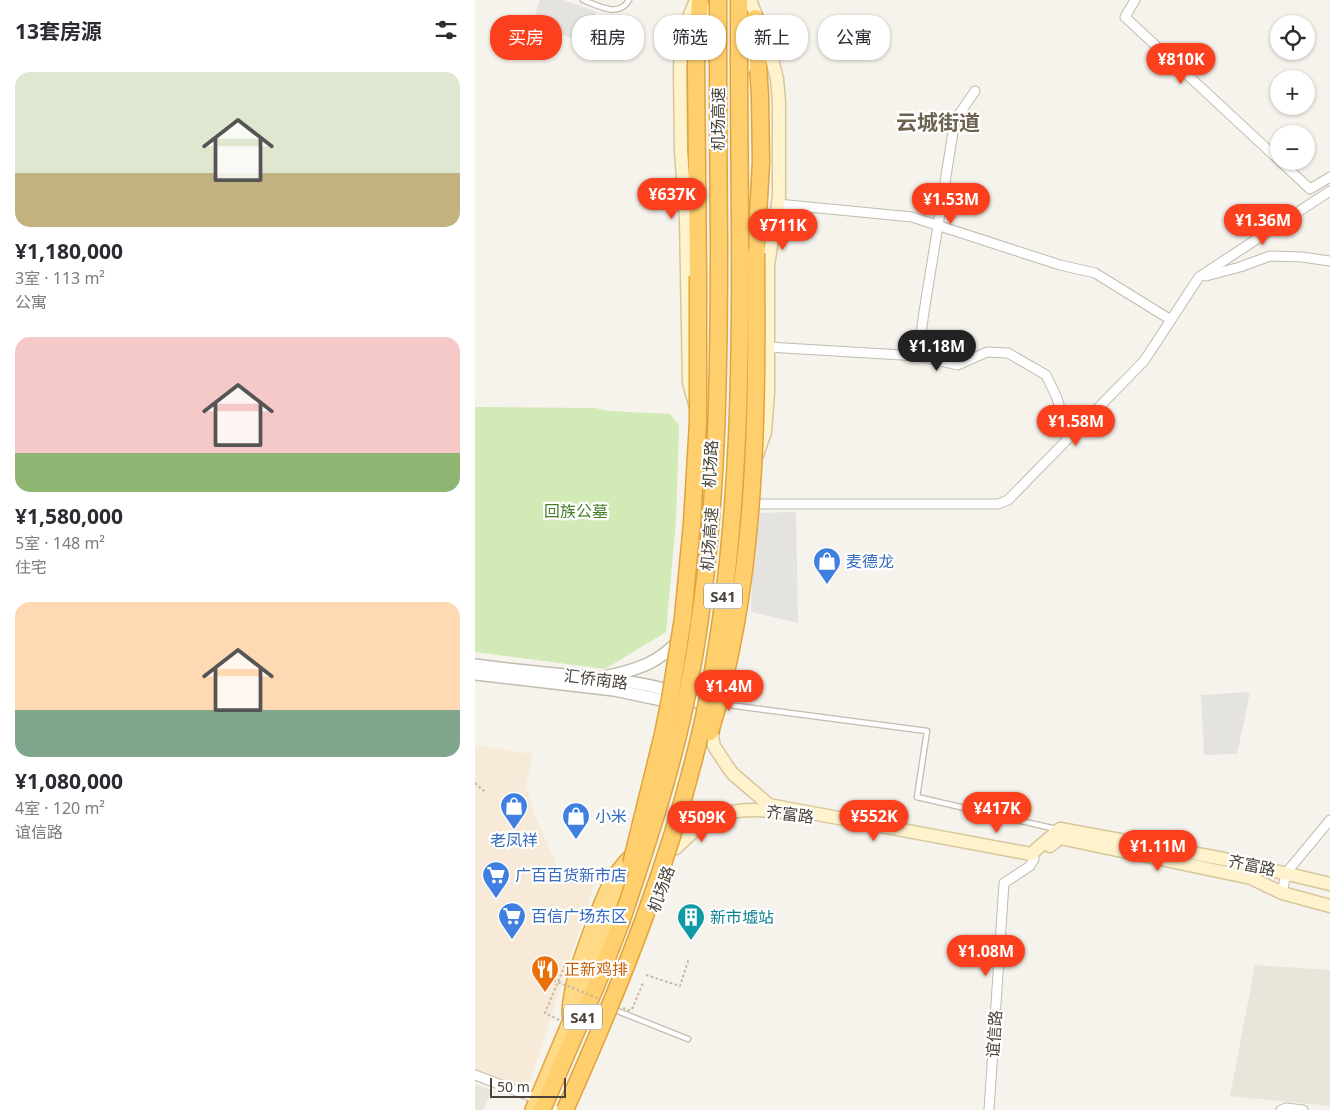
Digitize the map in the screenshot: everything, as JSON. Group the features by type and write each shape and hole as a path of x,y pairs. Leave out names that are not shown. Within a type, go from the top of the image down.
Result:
{"highway":[{"path":"621,922 634,850 655,770 668,708 683,618 692,523 698,422 696,66 699,0"},
{"name":"机场路","path":"537,1106 570,1025 572,992 575,978 603,900 616,873 636,852 657,785 680,699 694,624 704,546 712,435 715,65 718,0"},
{"name":"机场高速","path":"537,1106 596,986 621,922 657,816 682,717 697,640 708,547 715,456 718,378 718,0"},
{"name":"机场路","path":"571,1110 639,949 676,848 714,707 716,685 724,647 730,604 741,477 744,354 743,72 740,0"},
{"name":"机场高速","path":"565,1110 632,952 661,873 690,776 708,696 722,603 733,500 740,306 740,0"},
{"path":"661,873 718,707 731,655 741,597 754,434 756,253 761,162 758,60"}],"main road":[{"path":"699,0 715,65"},
{"path":"699,0 686,24 681,48 681,151 686,220 689,383 695,404 712,435"},
{"path":"749,0 754,15"},
{"path":"755,0 755,15"},
{"path":"743,72 746,60"},
{"path":"741,477 757,455 765,432 768,393 768,265 779,197 778,94 772,60"},
{"name":"齐富路","path":"714,707 712,737 714,746 733,774 769,805 1032,857"},
{"name":"齐富路","path":"676,848 711,818 729,812 770,810 825,818 1032,857"},
{"path":"1032,857 1060,834"},
{"name":"齐富路","path":"1060,834 1224,859 1330,884"},
{"name":"齐富路","path":"1060,834 1251,878 1282,893 1330,906"}],"street":[{"path":"1135,0 1125,17 1270,153"},
{"path":"918,356 955,120 975,90"},
{"path":"1289,170 1310,189 1330,177"},
{"path":"739,504 998,504 1008,500 1144,361 1199,277 1330,191"},
{"path":"778,204 912,217 1060,265 1095,273 1171,320"},
{"path":"1199,277 1240,267 1270,256 1302,257 1330,261"},
{"path":"768,347 918,356 958,365 987,352 1008,353 1045,375 1057,398 1061,412 1075,431"},
{"path":"599,678 635,670 657,660 671,649 694,624"},
{"name":"汇侨南路","path":"475,665 599,678 656,687 680,699"},
{"name":"汇侨南路","path":"475,674 596,687 680,699 714,707"},
{"path":"1282,893 1286,873 1330,820"},
{"name":"谊信路","path":"989,1110 1003,883 1030,866 1032,857"},
{"path":"475,1075 537,1106"},
{"path":"1281,1110 1286,1108 1303,1110"}],"lane":[{"path":"583,0 615,10 626,6 629,0"},
{"path":"714,707 927,731 917,797 1060,834"},
{"path":"614,1006 688,1039"}],"path":[{"path":"475,783 485,792"},
{"path":"545,1013 570,952"},
{"path":"646,975 680,986 689,958"},
{"path":"535,972 614,1006 632,1011 643,983"}],"shaded area":[{"path":"540,0 563,0 595,11 595,15 572,15 572,38 562,34 562,15 535,15"},
{"path":"796,512 798,623 751,612 754,513"},
{"path":"1250,692 1237,754 1204,755 1201,695"},
{"path":"475,745 532,754 526,786 534,813 559,871 570,879 595,883 526,1093 475,1074"},
{"path":"1255,965 1330,970 1330,1106 1230,1096"},
{"path":"475,1084 492,1090 483,1110 475,1110"}],"green space":[{"name":"回族公墓","path":"475,407 595,408 610,411 670,414 679,425 676,521 666,632 605,669 475,652"}],"place":[{"name":"麦德龙","path":"827,585"},
{"name":"老凤祥","path":"514,830"},
{"name":"小米","path":"576,840"},
{"name":"广百百货新市店","path":"496,899"},
{"name":"百信广场东区","path":"512,940"},
{"name":"新市墟站","path":"691,941"},
{"name":"正新鸡排","path":"545,993"}],"district":[{"name":"云城街道","path":"938,122"}]}
